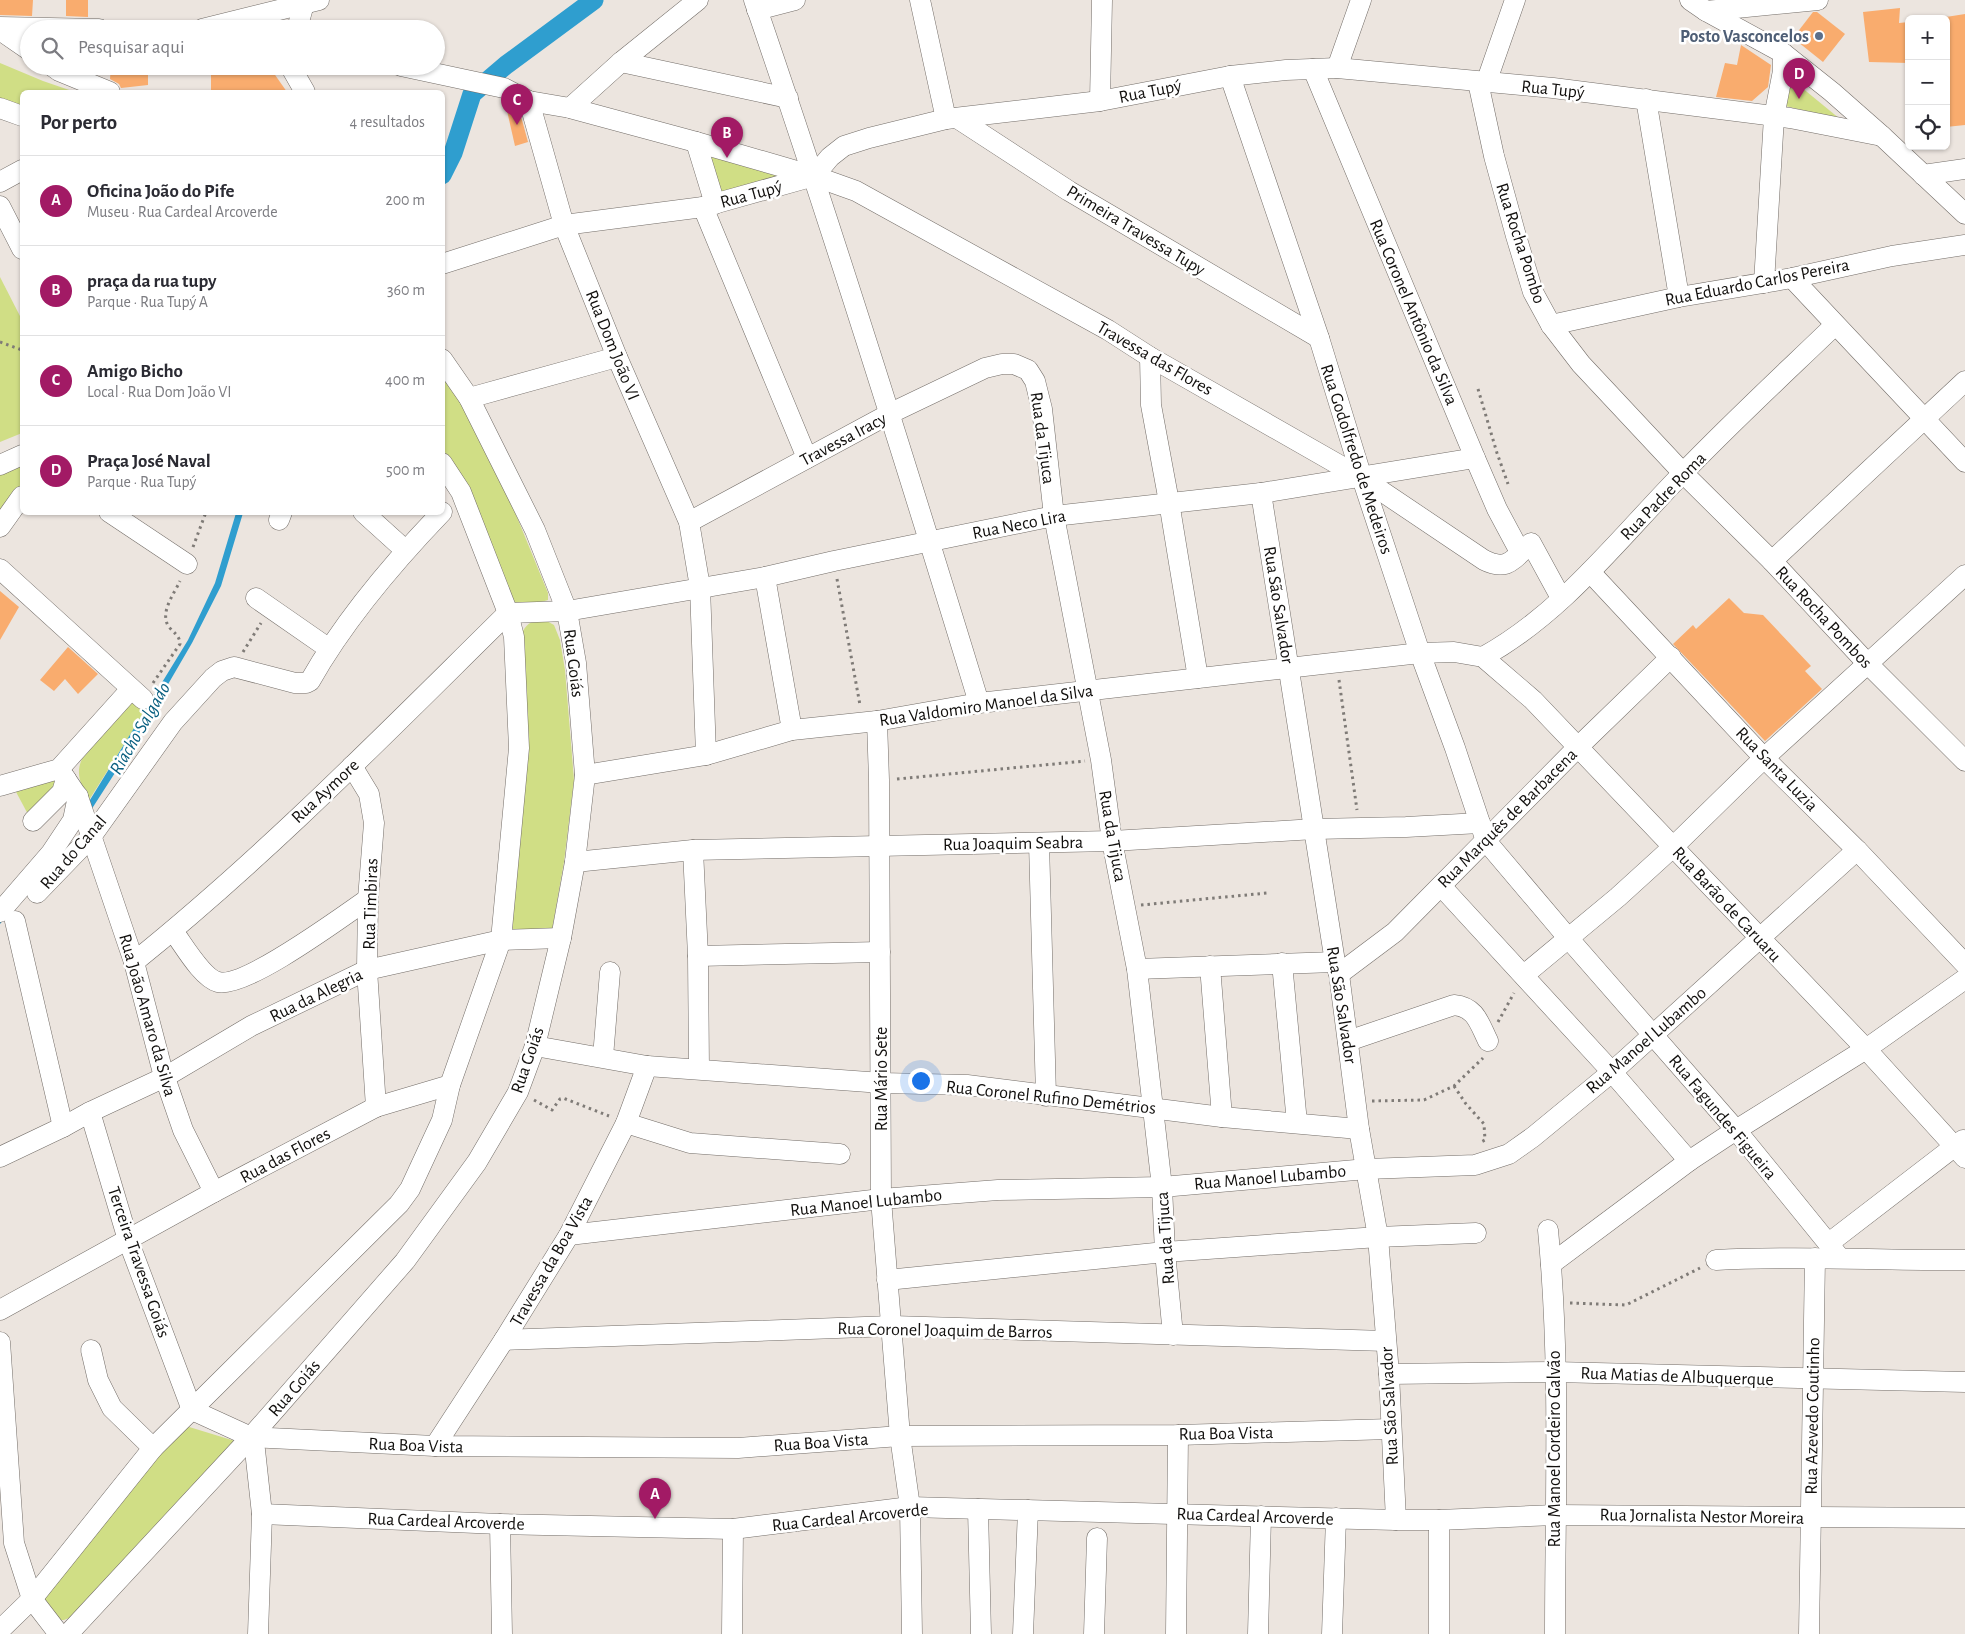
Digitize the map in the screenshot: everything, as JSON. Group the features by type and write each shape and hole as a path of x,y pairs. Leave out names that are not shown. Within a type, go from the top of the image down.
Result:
{"street":[{"path":"570,108 621,62 698,0"},
{"path":"795,0 756,5 891,413 979,702"},
{"path":"920,0 951,118"},
{"path":"1100,100 1102,0"},
{"path":"1337,68 1361,0"},
{"path":"1698,6 1818,0"},
{"path":"236,20 309,1"},
{"path":"301,20 309,1"},
{"path":"1482,83 1512,1"},
{"path":"1698,6 1783,54 1832,92 1965,214"},
{"path":"0,28 20,28"},
{"path":"0,28 20,43"},
{"path":"1764,283 1774,117 1784,71 1783,54"},
{"path":"621,62 788,98"},
{"name":"Rua Tupý","path":"445,263 564,224 709,205 814,176 830,157 844,146 951,118 1100,100 1230,76 1270,71 1337,68 1482,83 1553,88 1790,118 1882,136"},
{"name":"Rua Coronel Antônio da Silva","path":"1313,69 1497,509 1561,598"},
{"path":"69,75 105,90"},
{"path":"295,75 304,90"},
{"name":"Travessa das Flores","path":"429,75 453,83 504,88 529,101 570,108 696,142 814,176 864,195 1108,330 1150,357 1362,478 1484,560 1492,564 1504,565 1510,563 1526,548"},
{"name":"Rua Godolfredo de Medeiros","path":"1230,76 1319,338 1362,478 1420,653 1483,832"},
{"name":"Rua Rocha Pombo","path":"1482,83 1494,156 1516,236 1533,292 1550,325 1581,364 1683,473"},
{"path":"1646,100 1679,297"},
{"name":"Rua Dom João VI","path":"529,101 564,224 617,357 689,522 700,587 706,755"},
{"path":"0,108 20,115"},
{"name":"Primeira Travessa Tupy","path":"951,118 1070,191 1319,338"},
{"path":"696,142 709,205 807,458"},
{"path":"1923,176 1965,169"},
{"path":"0,182 20,171"},
{"path":"0,206 20,245"},
{"name":"Rua Eduardo Carlos Pereira","path":"1550,325 1679,297 1792,278 1892,256 1965,245"},
{"path":"1792,278 1965,462"},
{"name":"Rua Padre Roma","path":"1483,656 1505,645 1590,572 1683,473 1835,325"},
{"path":"469,398 617,357"},
{"path":"1150,357 1151,405 1198,678"},
{"name":"Rua Goiás","path":"68,1634 251,1437 405,1261 477,1162 518,1092 535,1046 561,938 575,862 585,775 576,663 567,610 536,530 469,398 445,363"},
{"name":"Travessa Iracy","path":"689,522 891,413 985,368 1002,364"},
{"name":"Rua da Tijuca","path":"1002,364 1014,364 1028,370 1035,381 1042,409 1054,516 1086,691 1101,760 1112,841 1137,969 1162,1186 1165,1252 1173,1335"},
{"path":"1772,561 1965,381"},
{"path":"0,465 20,456"},
{"name":"Rua Neco Lira","path":"508,613 567,610 765,577 1054,516 1261,492 1362,478 1475,458"},
{"path":"0,1630 32,1599 153,1448 399,1204 410,1190 442,1120 450,1085 501,940 519,748 514,637 508,613 461,492 445,468"},
{"name":"Rua Rocha Pombos","path":"1683,473 1772,561 1867,663 1963,754"},
{"path":"445,509 461,492"},
{"name":"Rua São Salvador","path":"1261,492 1378,1237 1389,1374 1396,1520"},
{"path":"0,527 20,499"},
{"path":"114,515 187,564"},
{"path":"366,515 405,550"},
{"path":"234,667 295,683 306,683 310,680 328,648 405,550 439,515"},
{"path":"0,569 137,694 62,774 0,786"},
{"name":"Rua Santa Luzia","path":"1590,572 1764,758 1857,850 1965,964"},
{"path":"1524,974 1569,939 1673,847 1764,758 1965,575"},
{"path":"765,577 792,730"},
{"path":"263,603 328,648"},
{"name":"Rua Aymore","path":"134,962 172,931 352,766 508,613"},
{"name":"Rua Valdomiro Manoel da Silva","path":"585,775 706,755 792,730 870,722 979,702 1420,653 1454,652 1483,656"},
{"name":"Rua Barão de Caruaru","path":"1483,656 1533,700 1962,1148"},
{"name":"Rua Marquês de Barbacena","path":"1337,968 1395,932 1441,886 1483,832 1578,747 1671,657"},
{"name":"Rua do Canal","path":"37,893 90,835 172,722 213,678 222,671 234,667"},
{"name":"Rua Mário Sete","path":"870,722 879,780 878,846 882,1083 881,1199 900,1436 910,1507 912,1634"},
{"name":"Rua Timbiras","path":"352,766 369,794 374,823 368,899 367,970 376,1107"},
{"path":"62,774 78,796 73,820 7,916 63,1127"},
{"path":"32,821 62,792 62,774"},
{"name":"Rua João Amaro da Silva","path":"78,796 134,962 165,1077 183,1130 214,1192"},
{"name":"Rua Joaquim Seabra","path":"575,862 693,850 1112,841 1315,828 1483,832"},
{"name":"Rua Fagundes Figueira","path":"1483,832 1569,939 1736,1130 1835,1251"},
{"path":"1039,843 1046,1096"},
{"path":"693,850 698,956 699,1069"},
{"name":"Rua Manoel Lubambo","path":"569,1235 881,1199 998,1190 1162,1186 1367,1169 1486,1163 1509,1154 1533,1137 1612,1072 1857,850"},
{"path":"1441,886 1524,974 1689,1161"},
{"path":"172,931 204,972 219,983 230,982 262,969 368,899"},
{"name":"Rua da Alegria","path":"0,1157 165,1077 251,1026 367,970 501,940 561,938"},
{"path":"698,956 880,952"},
{"path":"1282,963 1297,1123"},
{"path":"1137,969 1282,963 1337,968"},
{"path":"1210,966 1222,1117"},
{"path":"603,1057 610,972"},
{"path":"1551,1264 1689,1161 1866,1049 1965,979"},
{"path":"1348,1041 1454,1005 1465,1006 1474,1013 1488,1040"},
{"name":"Rua Coronel Rufino Demétrios","path":"535,1046 647,1066 882,1083 967,1085 1222,1117 1360,1129"},
{"name":"Travessa da Boa Vista","path":"434,1446 504,1340 569,1235 626,1123 647,1066"},
{"name":"Rua das Flores","path":"0,1310 214,1192 376,1107 450,1085"},
{"name":"Terceira Travessa Goiás","path":"90,1112 128,1240 192,1410"},
{"path":"626,1123 690,1143 840,1154"},
{"path":"1716,1260 1776,1257 1815,1258 1835,1251 1962,1148"},
{"name":"Rua Manoel Cordeiro Galvão","path":"1548,1230 1555,1372 1555,1634"},
{"path":"887,1280 1165,1252 1378,1237 1476,1233"},
{"path":"1835,1251 1965,1260"},
{"name":"Rua Azevedo Coutinho","path":"1809,1634 1809,1518 1815,1258"},
{"name":"Rua Coronel Joaquim de Barros","path":"504,1340 892,1326 1386,1341"},
{"path":"0,1342 7,1543 32,1599 59,1634"},
{"path":"91,1350 98,1380 112,1408 153,1448"},
{"name":"Rua Matias de Albuquerque","path":"1389,1374 1555,1372 1813,1380 1965,1382"},
{"path":"192,1410 251,1437 255,1450 262,1514 258,1634"},
{"name":"Rua Boa Vista","path":"251,1437 434,1446 738,1448 900,1436 1178,1435 1391,1429"},
{"path":"1176,1634 1178,1435"},
{"name":"Rua Cardeal Arcoverde","path":"262,1514 500,1524 732,1529 910,1507 1439,1520"},
{"path":"978,1509 981,1634"},
{"path":"1023,1634 1028,1510"},
{"name":"Rua Jornalista Nestor Moreira","path":"1439,1520 1555,1515 1965,1518"},
{"path":"1258,1634 1260,1516"},
{"path":"1332,1634 1336,1518"},
{"path":"1439,1520 1439,1634"},
{"path":"500,1524 502,1634"},
{"path":"732,1529 732,1634"},
{"path":"1094,1634 1097,1538"}],"path":[{"path":"0,342 20,349"},
{"path":"1478,390 1510,489"},
{"path":"137,694 180,644 179,638 168,626 166,615 205,515"},
{"path":"834,561 870,722"},
{"path":"234,667 263,603"},
{"path":"1337,662 1360,828"},
{"path":"879,780 1101,760"},
{"path":"1125,906 1267,893"},
{"path":"1356,1101 1424,1100 1454,1086 1483,1059 1488,1040 1524,974"},
{"path":"1454,1086 1466,1104 1484,1124 1485,1140 1474,1148 1475,1165"},
{"path":"518,1092 551,1109 560,1099 564,1098 626,1123"},
{"path":"1552,1302 1626,1305 1716,1260"}],"green space":[{"path":"0,63 20,71 20,75 29,75 69,90 20,90 20,107 0,99"},
{"path":"1790,78 1840,119 1781,105"},
{"path":"700,143 814,176 715,204"},
{"path":"0,277 20,316 20,434 0,442"},
{"path":"445,373 492,456 548,593 548,600 538,603 515,604 465,484 445,452"},
{"path":"20,459 20,486 0,515 0,469"},
{"path":"543,619 554,625 560,640 565,670 574,780 564,862 552,930 516,934 511,926 520,636 529,624"},
{"path":"134,698 147,708 89,800 79,775 82,759"},
{"path":"54,780 61,789 30,818 15,790"},
{"path":"186,1426 235,1441 76,1615 64,1620 54,1620 42,1596 155,1456"}],"water":[{"path":"235,515 242,515 221,586 192,643 131,748 93,807 0,924 0,914 90,800 188,640 215,583"}],"building":[{"path":"0,0 33,0 32,16 0,15"},
{"path":"66,0 88,0 88,17 66,16"},
{"path":"1900,8 1899,23 1905,22 1905,63 1869,62 1863,12"},
{"name":"Posto Vasconcelos","path":"1813,12 1817,12 1845,34 1823,62 1793,38"},
{"path":"1965,14 1965,125 1950,127 1950,60 1950,16"},
{"path":"1741,45 1771,65 1768,87 1752,101 1716,97 1725,63 1737,65"},
{"path":"110,75 148,75 148,85 121,88 119,84 110,79"},
{"path":"211,75 275,75 286,90 211,90"},
{"path":"505,102 519,109 528,142 515,146"},
{"path":"0,591 19,607 0,640"},
{"path":"1729,598 1744,613 1763,615 1811,666 1805,671 1822,689 1765,741 1673,644 1693,625 1696,629"},
{"path":"68,647 98,674 78,694 65,679 54,691 40,680"}],"waterway":[{"name":"Riacho Salgado","path":"445,169 453,153 472,94 506,65 594,0"}],"place":[{"name":"Posto Vasconcelos","path":"1819,36"},
{"name":"Praça José Naval","path":"1799,99"},
{"name":"Amigo Bicho","path":"517,125"},
{"name":"praça da rua tupy","path":"727,158"},
{"name":"Oficina João do Pife","path":"655,1519"}]}
